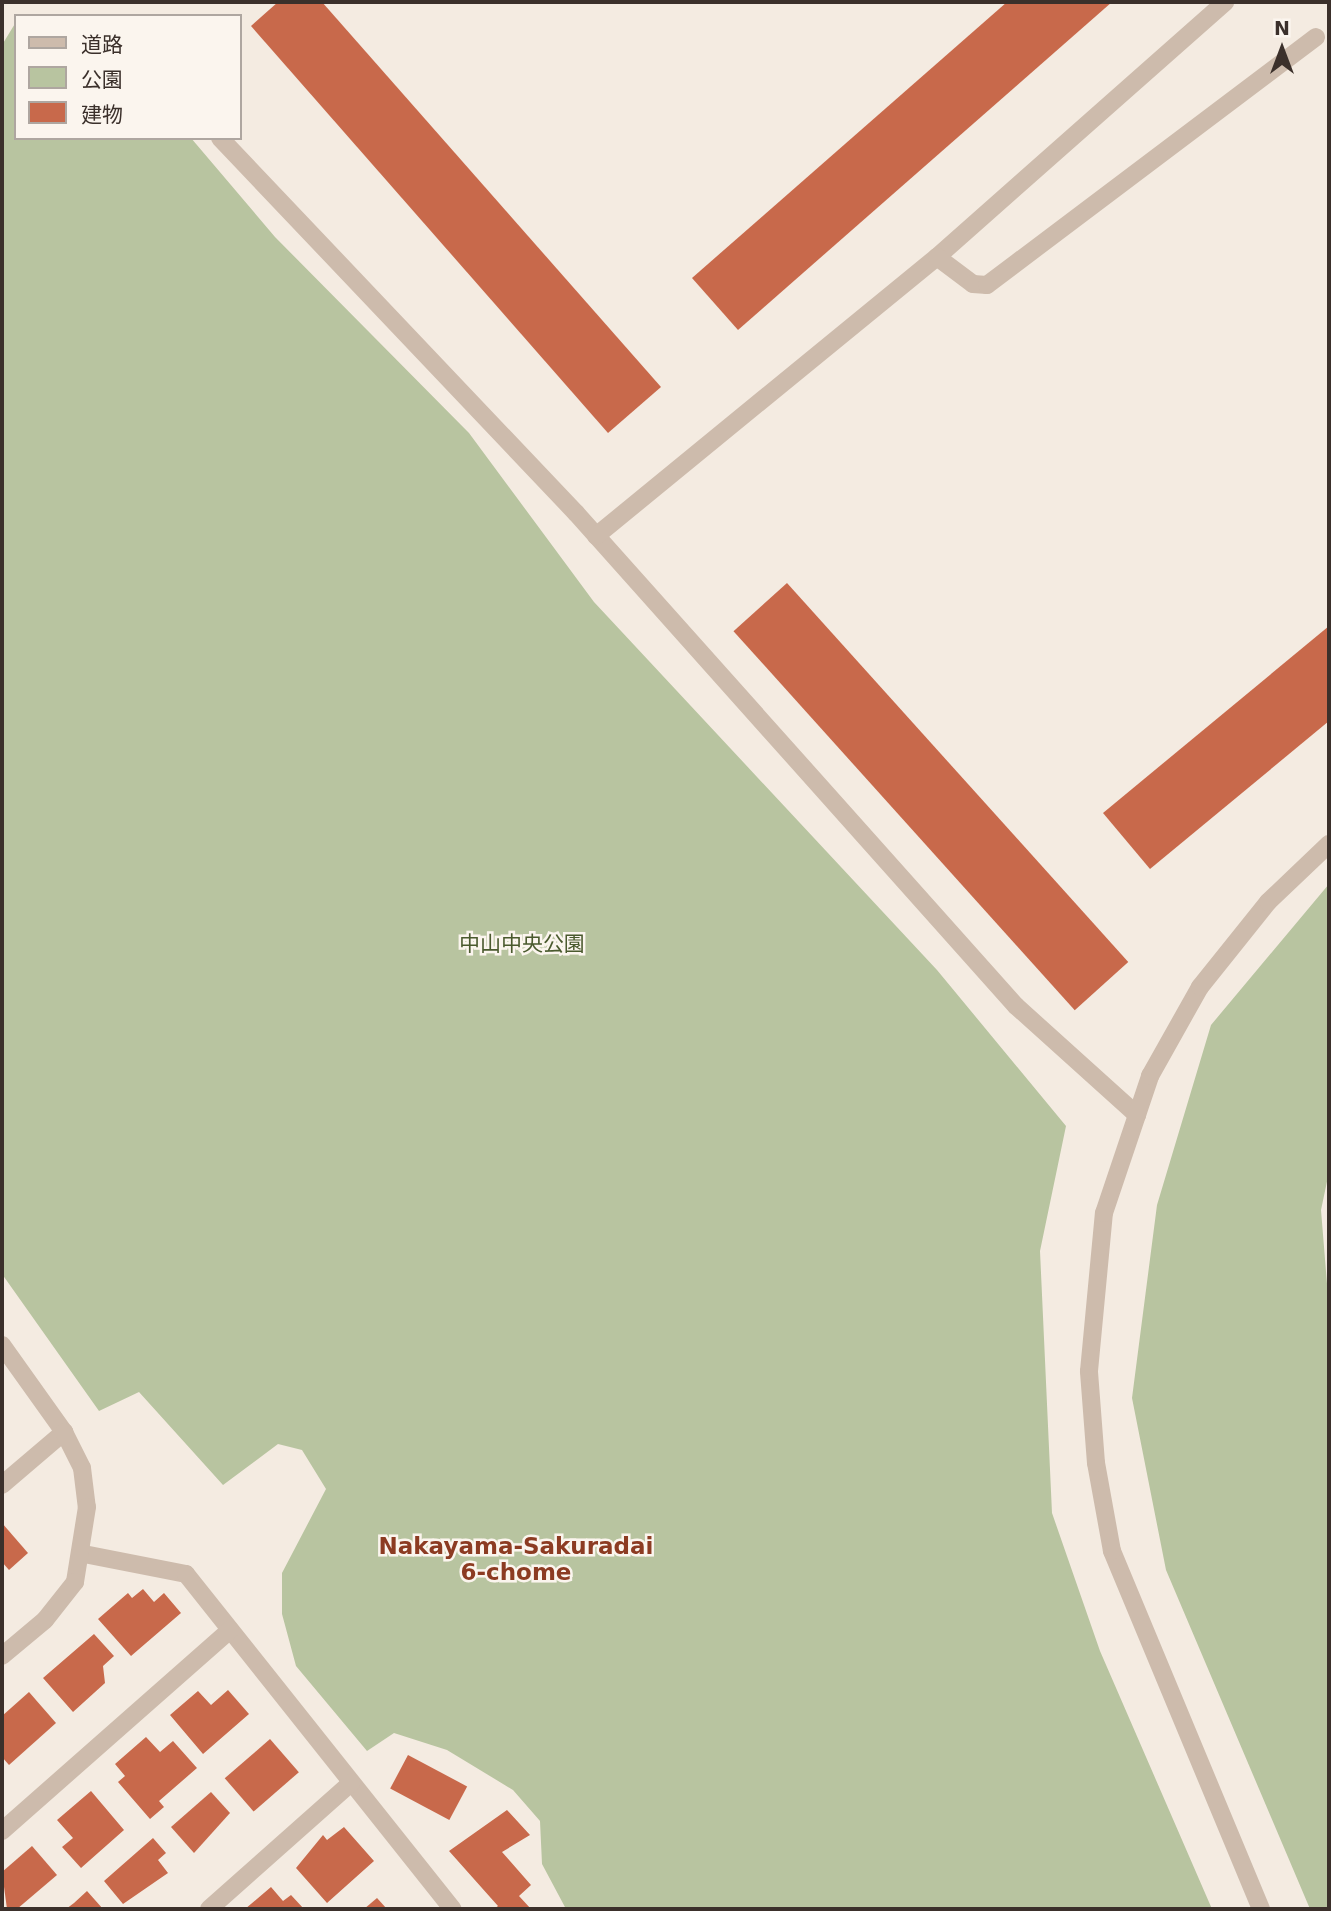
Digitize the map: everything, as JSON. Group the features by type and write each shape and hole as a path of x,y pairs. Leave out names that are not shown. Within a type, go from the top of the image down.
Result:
{"street":[{"path":"596,536 937,257 1225,2"},
{"path":"937,257 974,284 987,285 1316,37"},
{"path":"222,140 596,536 1016,1006 1137,1115"},
{"path":"1261,1909 1112,1550 1096,1463 1089,1371 1104,1213 1150,1076 1200,987 1268,902 1329,844"},
{"path":"2,1345 64,1432 82,1468 84,1554 75,1582 45,1620 2,1656"},
{"path":"2,1485 64,1432"},
{"path":"84,1554 186,1574 452,1909"},
{"path":"2,1831 230,1630"},
{"path":"209,1909 351,1783"}],"green space":[{"name":"中山中央公園","path":"14,25 14,140 193,140 275,237 469,433 594,602 937,970 1066,1126 1040,1251 1052,1513 1100,1651 1212,1909 566,1909 542,1864 540,1821 513,1790 447,1750 394,1733 367,1751 296,1666 282,1614 282,1573 326,1489 302,1450 278,1444 223,1485 139,1392 99,1411 2,1274 2,45"},
{"path":"1329,884 1329,1172 1321,1210 1329,1308 1329,1909 1310,1909 1166,1570 1132,1398 1157,1205 1211,1025"}],"building":[{"path":"278,2 322,2 661,387 608,433 251,26"},
{"path":"1007,2 1112,2 738,330 692,278"},
{"path":"787,583 1128,962 1075,1010 733,631"},
{"path":"1329,626 1329,721 1150,869 1103,813"},
{"path":"2,1523 28,1553 9,1570 2,1562"},
{"path":"143,1589 154,1602 164,1593 181,1613 131,1656 98,1619 128,1593 132,1598"},
{"path":"94,1634 114,1656 103,1666 105,1683 73,1712 43,1678"},
{"path":"228,1690 249,1714 203,1754 170,1715 198,1691 211,1705"},
{"path":"29,1692 56,1723 9,1765 2,1757 2,1716"},
{"path":"146,1737 160,1752 173,1741 197,1768 159,1801 164,1807 150,1819 118,1782 125,1776 115,1764"},
{"path":"270,1739 299,1772 254,1812 225,1778"},
{"path":"408,1755 467,1786 449,1820 390,1789"},
{"path":"91,1791 124,1830 81,1868 62,1847 73,1838 57,1820"},
{"path":"211,1792 230,1813 194,1853 171,1827"},
{"path":"507,1810 530,1835 502,1852 531,1885 519,1896 531,1909 494,1909 498,1906 449,1851"},
{"path":"344,1827 374,1861 327,1903 296,1868 323,1835 327,1840"},
{"path":"153,1838 166,1853 158,1860 168,1873 123,1904 104,1881"},
{"path":"32,1846 57,1875 17,1909 7,1909 2,1872"},
{"path":"271,1887 283,1901 291,1895 304,1909 245,1909"},
{"path":"87,1891 103,1909 66,1909 74,1903"},
{"path":"377,1898 387,1909 364,1909"}],"district":[{"name":"Nakayama-Sakuradai 6-chome","path":"516,1559"}]}
